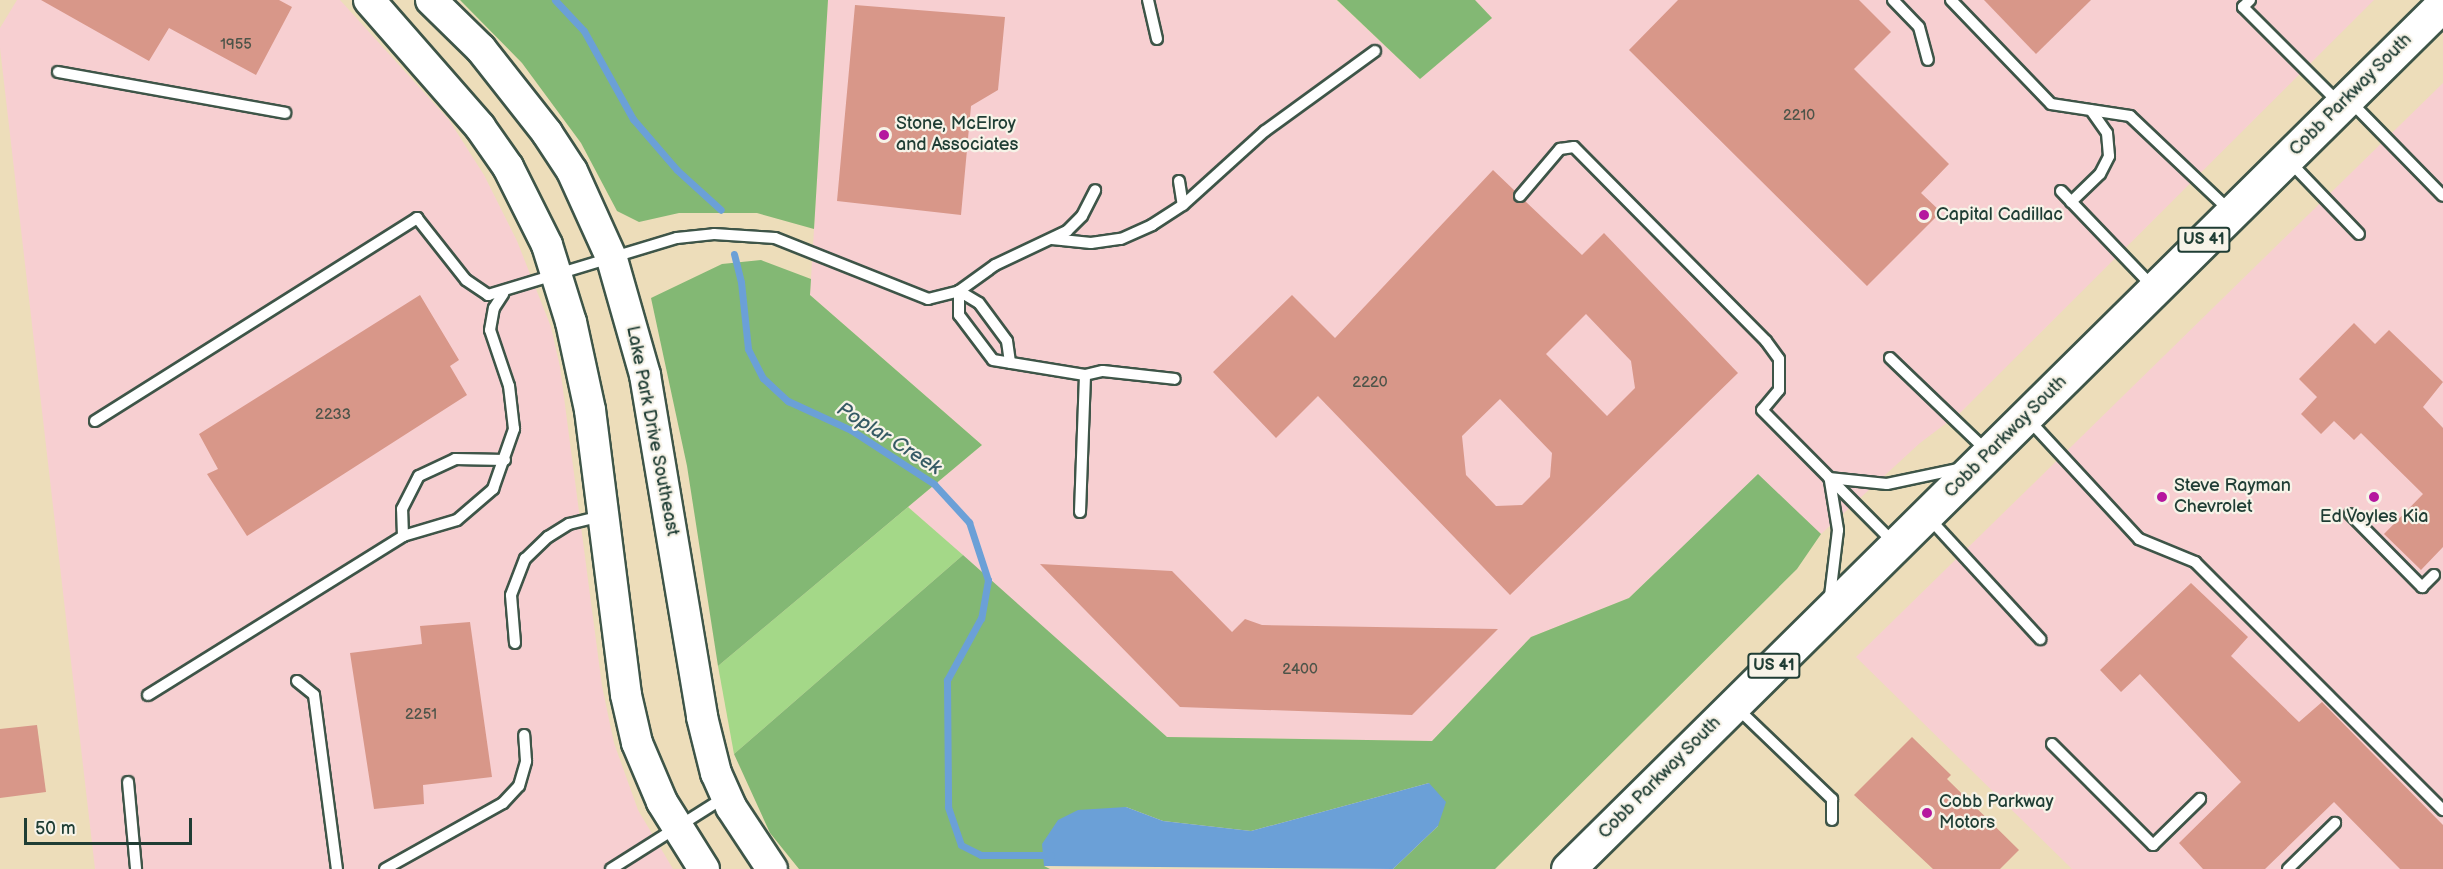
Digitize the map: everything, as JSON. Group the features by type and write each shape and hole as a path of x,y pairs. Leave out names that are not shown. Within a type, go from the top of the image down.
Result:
{"main road":[{"name":"Cobb Parkway South","path":"1568,869 2344,102 2436,16"}],"street":[{"path":"369,0 480,127 502,159 548,245 590,410 626,695 637,743 677,826 704,869"},
{"name":"Lake Park Drive Southeast","path":"431,0 481,49 547,133 572,171 612,260 645,375 702,717 716,773 726,796 772,869"}],"lane":[{"path":"1148,0 1156,39"},
{"path":"1893,0 1919,27 1928,60"},
{"path":"1951,0 2051,104 2130,116 2232,213"},
{"path":"2250,0 2243,7 2443,196"},
{"path":"1052,239 1091,243 1121,239 1183,205 1265,131 1375,51"},
{"path":"58,72 285,113"},
{"path":"2072,202 2100,174 2109,156 2107,133 2091,110"},
{"path":"1520,196 1560,149 1574,147 1766,341 1779,359 1779,390 1762,410 1896,545"},
{"path":"2287,159 2360,234"},
{"path":"1179,181 1183,205"},
{"path":"95,421 417,218 472,285 488,295 503,294 700,234 775,238 928,298 959,291 995,265 1067,231 1082,216 1095,190"},
{"path":"2061,191 2156,289"},
{"path":"959,291 979,303 1007,341 1010,363"},
{"path":"959,291 959,315 993,360 1085,375 1103,371 1175,379"},
{"path":"148,695 403,536 458,520 493,489 514,429 509,386 490,330 494,308 503,294"},
{"path":"1828,478 1887,484 1985,458 1890,358"},
{"path":"1080,512 1085,375"},
{"path":"2027,417 2139,538 2195,562 2443,810"},
{"path":"403,536 402,509 419,476 455,459 505,460"},
{"path":"1826,615 1838,530 1837,508 1828,478"},
{"path":"2350,514 2422,587 2434,575"},
{"path":"515,644 511,595 525,559 548,537 569,524 603,516"},
{"path":"1927,516 2040,639"},
{"path":"297,681 314,695 337,869"},
{"path":"1734,705 1832,799 1832,820"},
{"path":"385,869 503,802 519,786 526,761 524,735"},
{"path":"2052,744 2153,845 2200,799"},
{"path":"128,782 136,869"},
{"path":"611,869 726,796"},
{"path":"2288,869 2335,823"}],"shaded area":[{"path":"17,0 340,0 449,120 484,175 517,241 551,327 560,367 602,686 614,743 638,810 673,869 95,869 0,48 0,28"},
{"path":"828,0 1336,0 1420,79 1492,18 1475,0 2374,0 1961,412 1920,443 1821,534 1758,475 1629,598 1531,637 1432,741 1167,737 908,507 982,445 810,295"},
{"name":"Steve Rayman Chevrolet","path":"2443,83 2443,869 2072,869 1856,657"}],"green space":[{"path":"460,0 828,0 814,229 757,213 679,213 639,222 617,211 581,143 522,63"},
{"path":"1337,0 1475,0 1492,18 1420,79"},
{"path":"761,260 811,279 810,295 982,445 718,666 687,466 651,298 722,264"},
{"path":"1758,474 1821,534 1797,569 1495,869 1393,869 1438,826 1429,783 1251,831 1163,821 1126,807 1044,866 1050,869 799,869 770,833 734,754 963,555 1167,737 1432,741 1531,637 1629,598"},
{"path":"908,507 963,555 734,754 718,666"}],"water":[{"path":"1429,783 1446,802 1438,826 1393,869 1044,866 1042,844 1058,820 1078,810 1126,807 1163,821 1251,831"}],"building":[{"path":"41,0 279,0 292,7 256,75 169,28 149,61"},
{"path":"1678,0 1859,0 1891,32 1854,69 1949,164 1921,193 1941,212 1867,286 1629,50"},
{"path":"1984,0 2091,0 2036,54"},
{"path":"855,5 1005,17 998,90 971,106 961,215 837,201"},
{"path":"1493,170 1515,191 1515,201 1525,201 1582,255 1604,233 1738,373 1510,595 1318,396 1276,438 1213,372 1292,295 1335,338","holes":["1586,314 1631,361 1635,388 1607,416 1546,354","1500,399 1552,453 1550,477 1522,505 1496,506 1466,475 1462,436"]},
{"path":"420,295 459,360 450,366 467,395 247,536 207,474 218,469 199,434"},
{"path":"2354,323 2375,344 2389,330 2443,382 2423,407 2443,428 2443,547 2421,570 2384,534 2423,494 2361,433 2354,440 2334,421 2321,434 2301,414 2317,397 2299,379"},
{"path":"1040,564 1172,571 1232,632 1245,619 1262,625 1498,629 1412,715 1180,707"},
{"path":"2191,583 2248,637 2231,656 2299,722 2322,702 2443,825 2443,869 2400,869 2334,802 2265,869 2203,869 2179,843 2241,782 2140,674 2121,692 2100,670"},
{"path":"470,622 492,777 423,785 424,804 374,809 350,653 422,644 420,626"},
{"path":"37,725 46,792 0,798 0,729"},
{"name":"Cobb Parkway Motors","path":"1912,737 1951,775 1947,779 2019,850 2000,869 1933,869 1854,795"}],"waterway":[{"name":"Poplar Creek","path":"555,0 584,31 633,119 677,170 721,210"},
{"name":"Poplar Creek","path":"734,254 741,282 748,349 763,378 788,401 851,430 934,484 969,522 988,580 981,618 947,680 948,807 961,845 981,855 1051,855"}],"place":[{"name":"Stone, McElroy and Associates","path":"884,135"},
{"name":"Capital Cadillac","path":"1924,215"},
{"name":"Steve Rayman Chevrolet","path":"2162,497"},
{"name":"Ed Voyles Kia","path":"2374,497"},
{"name":"Cobb Parkway Motors","path":"1927,813"}]}
